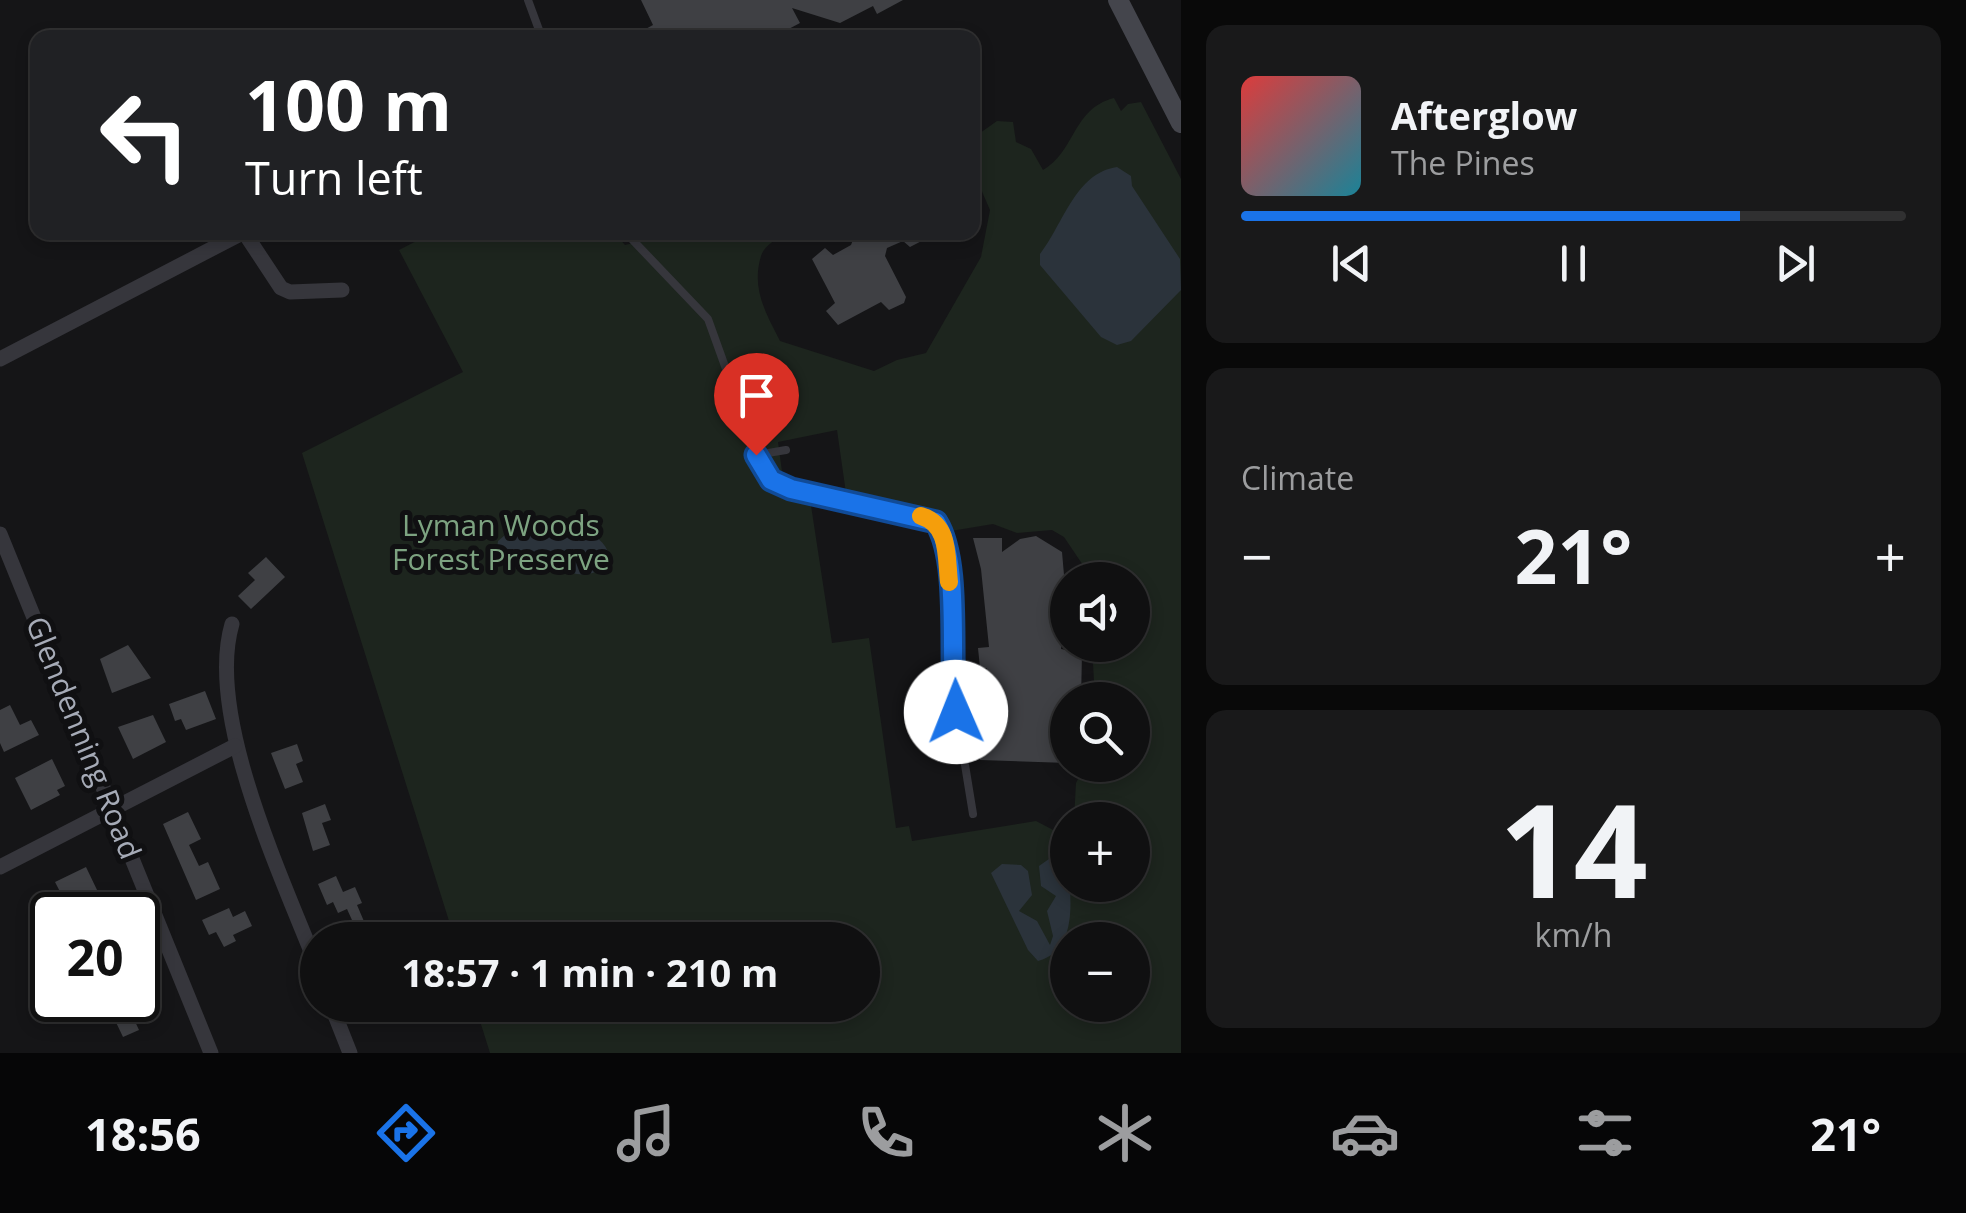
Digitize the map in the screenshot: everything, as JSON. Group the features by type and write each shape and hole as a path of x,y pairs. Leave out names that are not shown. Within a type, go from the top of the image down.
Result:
{"main road":[{"path":"1118,0 1181,123"}],"street":[{"path":"0,359 229,240"},
{"path":"249,240 280,288 290,292 342,290"},
{"name":"Glendenning Road","path":"0,534 211,1053"},
{"path":"232,624 225,649 236,746 301,922"},
{"path":"0,867 236,746"},
{"path":"338,1022 350,1053"}],"lane":[{"path":"528,0 539,30"},
{"path":"633,240 708,319 763,472 780,484 921,516 941,530 957,653 952,686 972,814"},
{"path":"756,455 786,450"}],"green space":[{"name":"Lyman Woods Forest Preserve","path":"1114,98 1121,111 1128,104 1141,102 1181,179 1181,1053 490,1053 480,1022 880,1022 880,922 449,922 302,453 463,372 399,250 418,240 620,240 625,245 646,240 774,240 763,252 758,279 761,300 780,341 874,371 926,353 981,257 990,210 980,187 980,133 997,121 1013,122 1016,142 1031,149 1043,170 1062,152 1082,121 1100,103","holes":["837,430 846,493 935,511 951,531 993,524 1017,533 1052,530 1064,537 1081,562 1150,562 1150,662 1093,662 1094,682 1150,682 1150,782 1076,782 1075,802 1150,802 1150,902 1050,902 1050,828 1036,821 912,841 909,826 896,828 869,638 832,643 810,499 785,494 778,442"]}],"shaded area":[{"path":"1117,167 1131,176 1132,186 1180,259 1181,290 1131,341 1117,345 1101,337 1040,265 1040,254 1080,190 1090,179"},
{"path":"538,522 560,523 593,535 608,551 610,561 590,574 535,564 503,565 496,558 498,541 505,535 527,532"},
{"path":"1050,858 1050,892 1041,886 1039,866"},
{"path":"1002,864 1021,865 1028,871 1032,895 1019,911 1037,921 1050,945 1050,955 1038,961 1028,950 991,873"},
{"path":"1052,902 1070,902 1069,922 1050,924 1047,911"}],"building":[{"path":"641,0 903,0 877,14 873,6 840,23 792,8 800,23 787,30 644,30 653,25"},
{"path":"853,240 924,240 910,247 903,241 887,248 885,256 906,297 904,303 889,310 881,302 838,325 826,311 835,303 812,259 825,248 833,255"},
{"path":"1036,536 1062,552 1063,562 1050,562 1050,662 1082,662 1081,682 1050,682 1050,762 980,760 978,737 974,736 987,668 980,668 978,648 989,647 981,569 973,538 1002,538 1002,552 1020,539"},
{"path":"266,557 285,577 251,609 238,596 255,580 248,573"},
{"path":"128,645 151,678 112,693 100,659"},
{"path":"205,691 216,719 186,730 181,719 175,721 169,704"},
{"path":"10,705 20,725 31,720 39,735 4,752 0,743 0,710"},
{"path":"153,715 166,742 133,759 118,727"},
{"path":"297,744 303,761 296,764 303,782 285,789 271,753"},
{"path":"52,759 65,786 57,790 60,795 31,810 15,778"},
{"path":"325,804 331,820 322,823 330,845 313,851 302,813"},
{"path":"188,812 201,839 189,845 199,866 208,862 220,889 196,900 163,824"},
{"path":"86,867 98,892 60,892 55,882"},
{"path":"336,876 343,892 355,887 364,922 353,922 347,909 338,913 333,902 327,905 318,884"},
{"path":"229,908 233,917 245,911 252,926 233,935 236,941 224,947 216,932 209,935 202,920"},
{"path":"116,1022 135,1022 139,1030 123,1037"}],"slow traffic":[{"path":"921,516 936,522 941,530 949,582"}],"route":[{"path":"756,455 771,480 791,489 936,522 945,547 957,653 952,686 956,712"}]}
